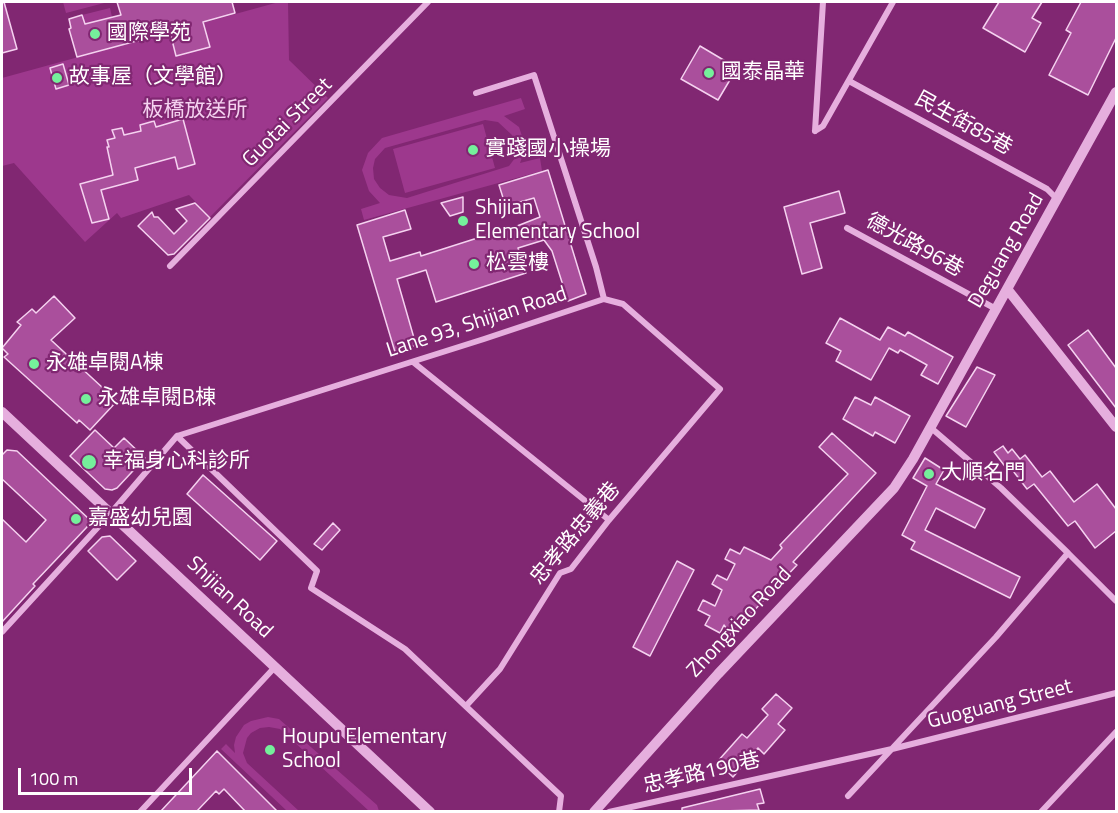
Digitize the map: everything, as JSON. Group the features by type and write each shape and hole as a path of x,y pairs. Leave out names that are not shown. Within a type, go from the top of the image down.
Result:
{"street":[{"name":"Guotai Street","path":"170,266 428,2"},
{"path":"824,2 814,131 823,126 893,2"},
{"path":"476,93 534,75 596,267 604,299"},
{"name":"民生街85巷","path":"849,81 1047,189 1058,200"},
{"name":"Deguang Road","path":"913,459 1116,92"},
{"name":"德光路96巷","path":"847,228 996,309"},
{"path":"1008,290 1116,427"},
{"name":"Lane 93, Shijian Road","path":"177,436 604,299"},
{"name":"忠孝路忠義巷","path":"465,706 500,669 560,573 571,569 609,520 720,388 623,304 604,299"},
{"path":"413,362 609,520"},
{"name":"Shijian Road","path":"2,412 275,667 422,809"},
{"path":"930,428 1001,488 1116,601"},
{"path":"2,632 110,514 177,436 317,571 311,588 405,649 561,796 559,812"},
{"name":"Zhongxiao Road","path":"594,812 718,674 894,488 913,459"},
{"path":"849,796 996,637 1068,553"},
{"path":"140,812 275,667"},
{"name":"Guoguang Street","path":"802,768 892,749 1116,693"},
{"path":"1041,812 1116,732"},
{"name":"忠孝路190巷","path":"609,812 802,768"}],"green space":[{"path":"63,2 108,2 66,13"},
{"name":"板橋放送所","path":"279,2 288,2 289,60 328,98 210,217 189,195 121,218 117,213 85,242 14,163 2,166 2,78"},
{"path":"110,8 112,17 85,24 82,15"},
{"path":"521,98 525,109 504,116 519,127 523,155 520,163 540,158 542,171 364,220 361,209 380,203 369,191 362,170 368,153 382,138","holes":["485,120 498,122 512,135 516,147 515,158 509,166 407,198 389,195 374,179 375,159 385,148"]},
{"path":"483,124 495,168 405,193 393,149"},
{"path":"268,717 279,719 377,805 379,811 369,811 280,729 260,728 247,738 243,753 247,763 299,811 287,811 221,749 226,744 235,753 236,737 244,725"}],"building":[{"path":"4,2 17,49 2,53 2,3"},
{"path":"117,2 232,2 235,13 203,22 210,47 176,56 170,32 77,57 69,29 71,28 69,19 82,15 85,24 121,15"},
{"path":"999,2 1042,2 1032,18 1041,23 1025,52 983,28"},
{"path":"1081,2 1116,2 1116,38 1088,95 1049,75 1071,33 1066,30"},
{"name":"國泰晶華","path":"700,46 737,68 718,100 681,79"},
{"path":"63,64 69,85 56,89 50,68"},
{"name":"板橋放送所","path":"183,119 195,164 178,169 175,157 135,168 138,180 101,190 109,219 92,223 80,184 113,175 107,147 109,147 107,140 115,138 112,130 122,128 124,135 141,131 140,125 154,121 156,127"},
{"path":"548,170 586,294 568,301 552,251 544,240 518,248 526,273 436,302 426,270 397,279 416,345 395,352 357,225 405,210 411,229 383,237 390,261 420,252 421,256 540,217 534,198 513,204 508,209 499,185"},
{"path":"839,191 845,213 810,223 822,268 802,274 784,207"},
{"path":"463,197 463,212 450,216 441,203"},
{"path":"195,203 210,218 174,254 168,255 138,226 152,212 154,217 158,217 174,234 187,221 176,209"},
{"path":"54,296 75,318 51,340 117,401 90,430 79,420 77,423 4,357 8,354 2,348 21,325 17,322 32,309 36,313"},
{"path":"840,318 880,340 888,327 905,336 908,332 953,357 938,384 921,375 927,365 900,350 898,353 889,348 871,380 836,361 841,351 826,343"},
{"path":"1088,330 1116,368 1116,408 1068,345"},
{"path":"977,367 995,375 966,427 946,416"},
{"path":"855,397 871,405 875,397 910,416 895,443 875,432 873,436 843,419"},
{"path":"95,430 114,448 124,438 145,458 117,488 112,490 105,489 70,456"},
{"path":"832,433 876,473 793,562 797,565 731,635 724,625 720,633 705,625 710,616 698,610 703,600 715,606 722,590 712,584 717,575 727,580 735,564 725,559 730,549 740,554 744,547 771,560 782,548 780,545 848,474 819,447"},
{"path":"1003,446 1008,453 1012,449 1020,459 1025,455 1042,477 1050,471 1074,502 1097,484 1116,509 1116,531 1095,548 1075,521 1068,526 1034,484 1027,489 1010,467 1007,469 994,452"},
{"path":"7,450 17,451 90,520 87,527 33,584 35,586 2,622 2,519 26,542 46,520 2,479 2,455"},
{"path":"925,458 944,470 936,484 985,509 975,528 936,508 925,530 1020,577 1010,598 911,549 915,542 902,535 927,486 913,478"},
{"path":"203,475 277,541 260,560 187,494"},
{"path":"333,523 340,530 322,550 314,544"},
{"path":"110,536 136,561 117,580 88,551 102,537"},
{"path":"677,561 694,570 650,656 633,647"},
{"path":"776,694 792,708 778,724 785,730 764,754 758,748 733,777 717,762 742,734 747,738 768,715 762,709"},
{"path":"217,751 278,812 246,812 224,789 219,794 216,791 196,812 160,812"},
{"path":"760,789 764,803 757,804 759,810 682,812 682,808"}],"place":[{"name":"國際學苑","path":"95,34"},
{"name":"國泰晶華","path":"709,73"},
{"name":"故事屋（文學館）","path":"57,78"},
{"name":"實踐國小操場","path":"473,150"},
{"name":"Shijian Elementary School","path":"463,221"},
{"name":"松雲樓","path":"474,264"},
{"name":"永雄卓閱A棟","path":"34,364"},
{"name":"永雄卓閱B棟","path":"86,399"},
{"name":"幸福身心科診所","path":"89,462"},
{"name":"大順名門","path":"929,474"},
{"name":"嘉盛幼兒園","path":"76,519"},
{"name":"Houpu Elementary School","path":"270,750"}]}
